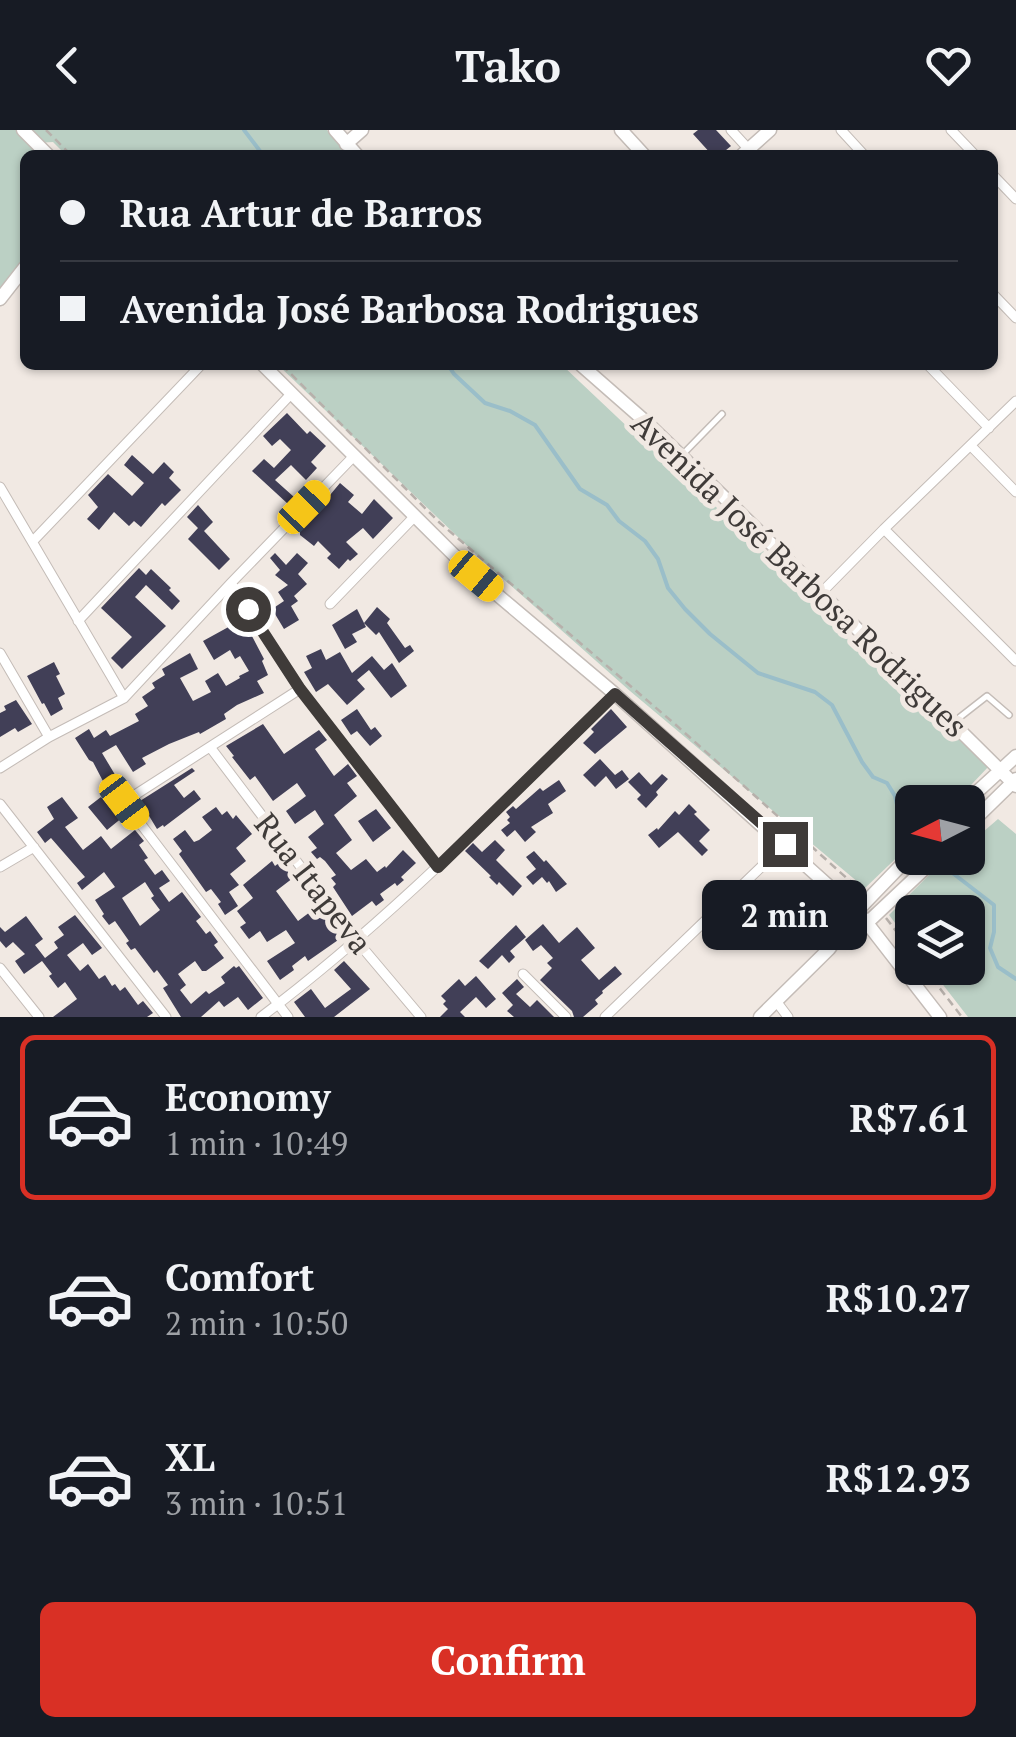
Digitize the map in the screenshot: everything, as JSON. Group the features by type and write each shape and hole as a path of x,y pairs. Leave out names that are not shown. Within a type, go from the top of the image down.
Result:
{"main road":[{"path":"23,130 43,150"},
{"path":"335,130 352,150"},
{"path":"346,144 362,130"},
{"path":"621,130 639,150"},
{"path":"751,150 770,130"},
{"path":"0,299 20,273"},
{"path":"268,370 476,576 615,694 857,911 940,1017"},
{"name":"Avenida José Barbosa Rodrigues","path":"585,370 680,456 1015,783"},
{"path":"984,785 1016,756"},
{"path":"985,810 1015,783"},
{"path":"830,949 857,911 895,872"},
{"path":"760,1017 830,949 867,923 918,875"}],"street":[{"path":"841,130 859,150"},
{"path":"951,130 970,150"},
{"path":"998,180 1016,199"},
{"path":"998,299 1016,318"},
{"path":"32,541 195,370"},
{"path":"933,370 989,428"},
{"path":"78,621 291,394"},
{"path":"821,593 1016,401"},
{"path":"971,446 1016,492"},
{"path":"0,768 124,698 353,456"},
{"path":"0,487 124,698"},
{"path":"330,604 415,516"},
{"path":"884,529 1016,662"},
{"path":"231,582 300,689 438,867"},
{"path":"0,653 49,737"},
{"path":"288,1017 124,802 300,689"},
{"path":"262,1017 438,867 615,694"},
{"name":"Rua Itapeva","path":"210,747 356,940 422,1017"},
{"path":"0,804 166,1017"},
{"path":"605,1017 785,844"},
{"path":"0,868 34,847"},
{"path":"0,968 38,1017"},
{"path":"523,974 566,1017"},
{"path":"776,1001 788,1017"}],"lane":[{"path":"680,456 722,414"},
{"path":"953,723 987,696 1009,716"}],"path":[{"path":"46,130 67,150"},
{"path":"287,370 440,523 676,725 869,900"},
{"path":"880,911 895,930"},
{"path":"937,985 962,1017"}],"green space":[{"path":"0,130 327,130 344,150 61,150 53,142 37,143 43,150 20,150 20,273 0,299"},
{"path":"283,370 567,370 733,521 989,766 971,785 895,785 895,859 865,888 630,691 483,561"},
{"path":"998,819 1016,834 1016,1017 968,1017 943,985 985,985 985,895 909,895 929,875 985,875 985,830"}],"building":[{"path":"698,130 716,130 731,146 726,150 707,150 693,134"},
{"path":"287,413 307,434 310,431 326,446 311,462 317,468 306,480 291,465 275,480 294,497 288,504 252,471 264,459 274,468 291,450 280,439 272,446 263,436"},
{"path":"132,455 153,474 164,462 174,472 169,478 181,490 165,506 162,503 141,527 134,521 129,526 114,512 99,530 87,519 98,507 88,495 108,474 132,496 144,483 124,465"},
{"path":"340,483 354,495 348,502 362,514 374,499 393,518 373,539 363,528 346,542 358,554 339,569 318,541 314,546 300,531"},
{"path":"198,505 213,522 204,531 230,559 219,570 188,539 198,528 187,517"},
{"path":"275,553 286,565 297,553 308,563 298,574 307,584 294,596 298,601 291,606 299,620 284,629 272,609 284,601 278,592 288,585 275,575 280,570 270,558"},
{"path":"139,568 146,575 151,569 180,601 172,610 146,585 135,597 166,626 122,669 111,658 132,637 101,608"},
{"path":"377,607 390,619 387,623 405,648 410,645 414,651 399,663 379,632 376,635 364,623"},
{"path":"357,609 366,627 352,634 357,642 345,649 332,625"},
{"path":"243,619 264,659 268,675 257,681 264,693 237,705 224,714 226,719 200,734 142,758 146,764 133,772 116,745 102,753 117,778 105,785 75,738 89,729 94,738 106,730 110,736 139,721 135,714 148,706 142,697 155,688 152,683 165,675 162,669 190,653 198,669 180,678 193,701 211,692 205,681 218,673 226,686 240,678 249,671 240,656 235,659 230,650 214,660 203,641"},
{"path":"321,649 326,660 340,652 352,673 372,656 384,670 392,663 407,686 391,698 369,670 357,680 365,689 347,705 328,684 316,692 304,672 312,668 306,656"},
{"path":"54,662 65,694 58,698 63,709 51,716 27,676"},
{"path":"16,700 32,724 0,737 0,713"},
{"path":"357,709 371,730 375,727 382,736 370,746 357,731 351,735 341,720"},
{"path":"611,709 627,727 595,754 583,743"},
{"path":"263,724 284,754 319,730 327,740 315,749 334,776 348,764 357,776 347,783 357,796 334,815 352,840 336,853 351,870 366,859 377,872 403,850 416,863 401,877 404,880 380,894 384,900 376,906 372,901 352,916 333,887 336,884 331,878 336,875 311,852 317,848 308,837 324,824 315,810 295,824 286,811 306,796 297,783 273,801 255,776 250,780 232,757 226,746"},
{"path":"600,759 615,775 622,770 629,779 616,789 606,776 595,787 583,775"},
{"path":"192,768 195,771 174,785 184,798 194,790 201,799 157,829 140,801"},
{"path":"639,772 651,785 662,774 668,779 646,808 637,799 641,795 628,782"},
{"path":"559,780 566,791 548,804 553,813 531,827 536,832 525,842 515,830 507,837 501,830 510,823 506,812"},
{"path":"62,797 78,818 65,827 83,850 101,836 111,849 135,830 144,841 139,845 148,858 144,860 155,875 162,870 170,881 159,888 169,902 182,892 201,917 196,921 206,934 210,931 224,958 206,971 195,961 178,974 186,985 180,990 191,1004 206,991 209,994 225,983 221,977 234,966 239,966 263,998 248,1010 238,997 224,1007 219,1001 201,1017 181,1017 157,970 154,973 135,948 131,950 115,921 109,925 102,916 95,900 115,887 104,872 82,890 77,883 85,877 51,838 45,843 37,832 54,819 47,807","holes":["145,882 154,896 151,898 160,910 140,926 122,898"]},
{"path":"101,797 123,817 107,830 88,807"},
{"path":"689,804 710,830 699,841 708,850 702,856 678,832 659,848 648,835"},
{"path":"216,807 222,815 227,811 233,819 236,815 252,834 236,848 246,861 230,874 239,885 229,892 238,906 225,915 218,904 221,902 211,889 206,892 173,839 185,830 194,842 199,840 212,830 202,817"},
{"path":"376,809 391,828 373,842 358,821"},
{"path":"495,840 505,850 496,860 522,886 513,896 465,851 473,843 482,852"},
{"path":"534,851 567,884 556,892 542,877 533,885 526,877 536,869 526,857"},
{"path":"272,861 275,866 280,862 293,878 276,891 298,921 318,906 341,938 308,961 305,956 280,980 267,961 295,943 286,930 267,942 260,931 249,939 240,927 246,923 237,911 253,898 243,885"},
{"path":"75,915 102,948 92,955 83,943 67,955 80,971 88,964 99,979 105,975 120,991 125,987 138,1005 143,1001 153,1013 147,1017 53,1017 77,999 65,982 58,988 42,961 24,974 15,961 25,954 13,942 6,948 0,941 0,927 5,932 26,916 43,939 35,945 45,958 58,948 54,942 64,935 58,927"},
{"path":"543,924 559,943 577,927 595,948 581,960 599,980 615,966 622,974 602,991 595,1000 598,1004 583,1017 574,1017 540,980 552,968 547,963 553,958 541,945 533,951 525,940"},
{"path":"516,925 526,937 510,951 515,957 509,963 502,955 488,969 479,961"},
{"path":"344,961 370,989 334,1017 305,1017 294,1002 311,989 325,1008 351,989 334,970"},
{"path":"476,976 496,999 486,1008 476,997 460,1012 465,1017 440,1017 448,1009 441,996 459,979 465,986"},
{"path":"517,979 524,987 516,994 530,1007 537,1000 554,1017 514,1017 507,1011 513,1005 502,993"}],"waterway":[{"path":"244,130 259,150"},
{"path":"451,370 485,403 535,425 580,489 607,505 619,521 645,541 658,559 668,588 710,634 758,673 815,692 832,705 862,762 873,777 887,783 895,796"},
{"path":"955,875 994,905 990,948 998,967 1016,979"}],"route":[{"path":"248,609 300,689 438,867 615,694 785,844"}]}
